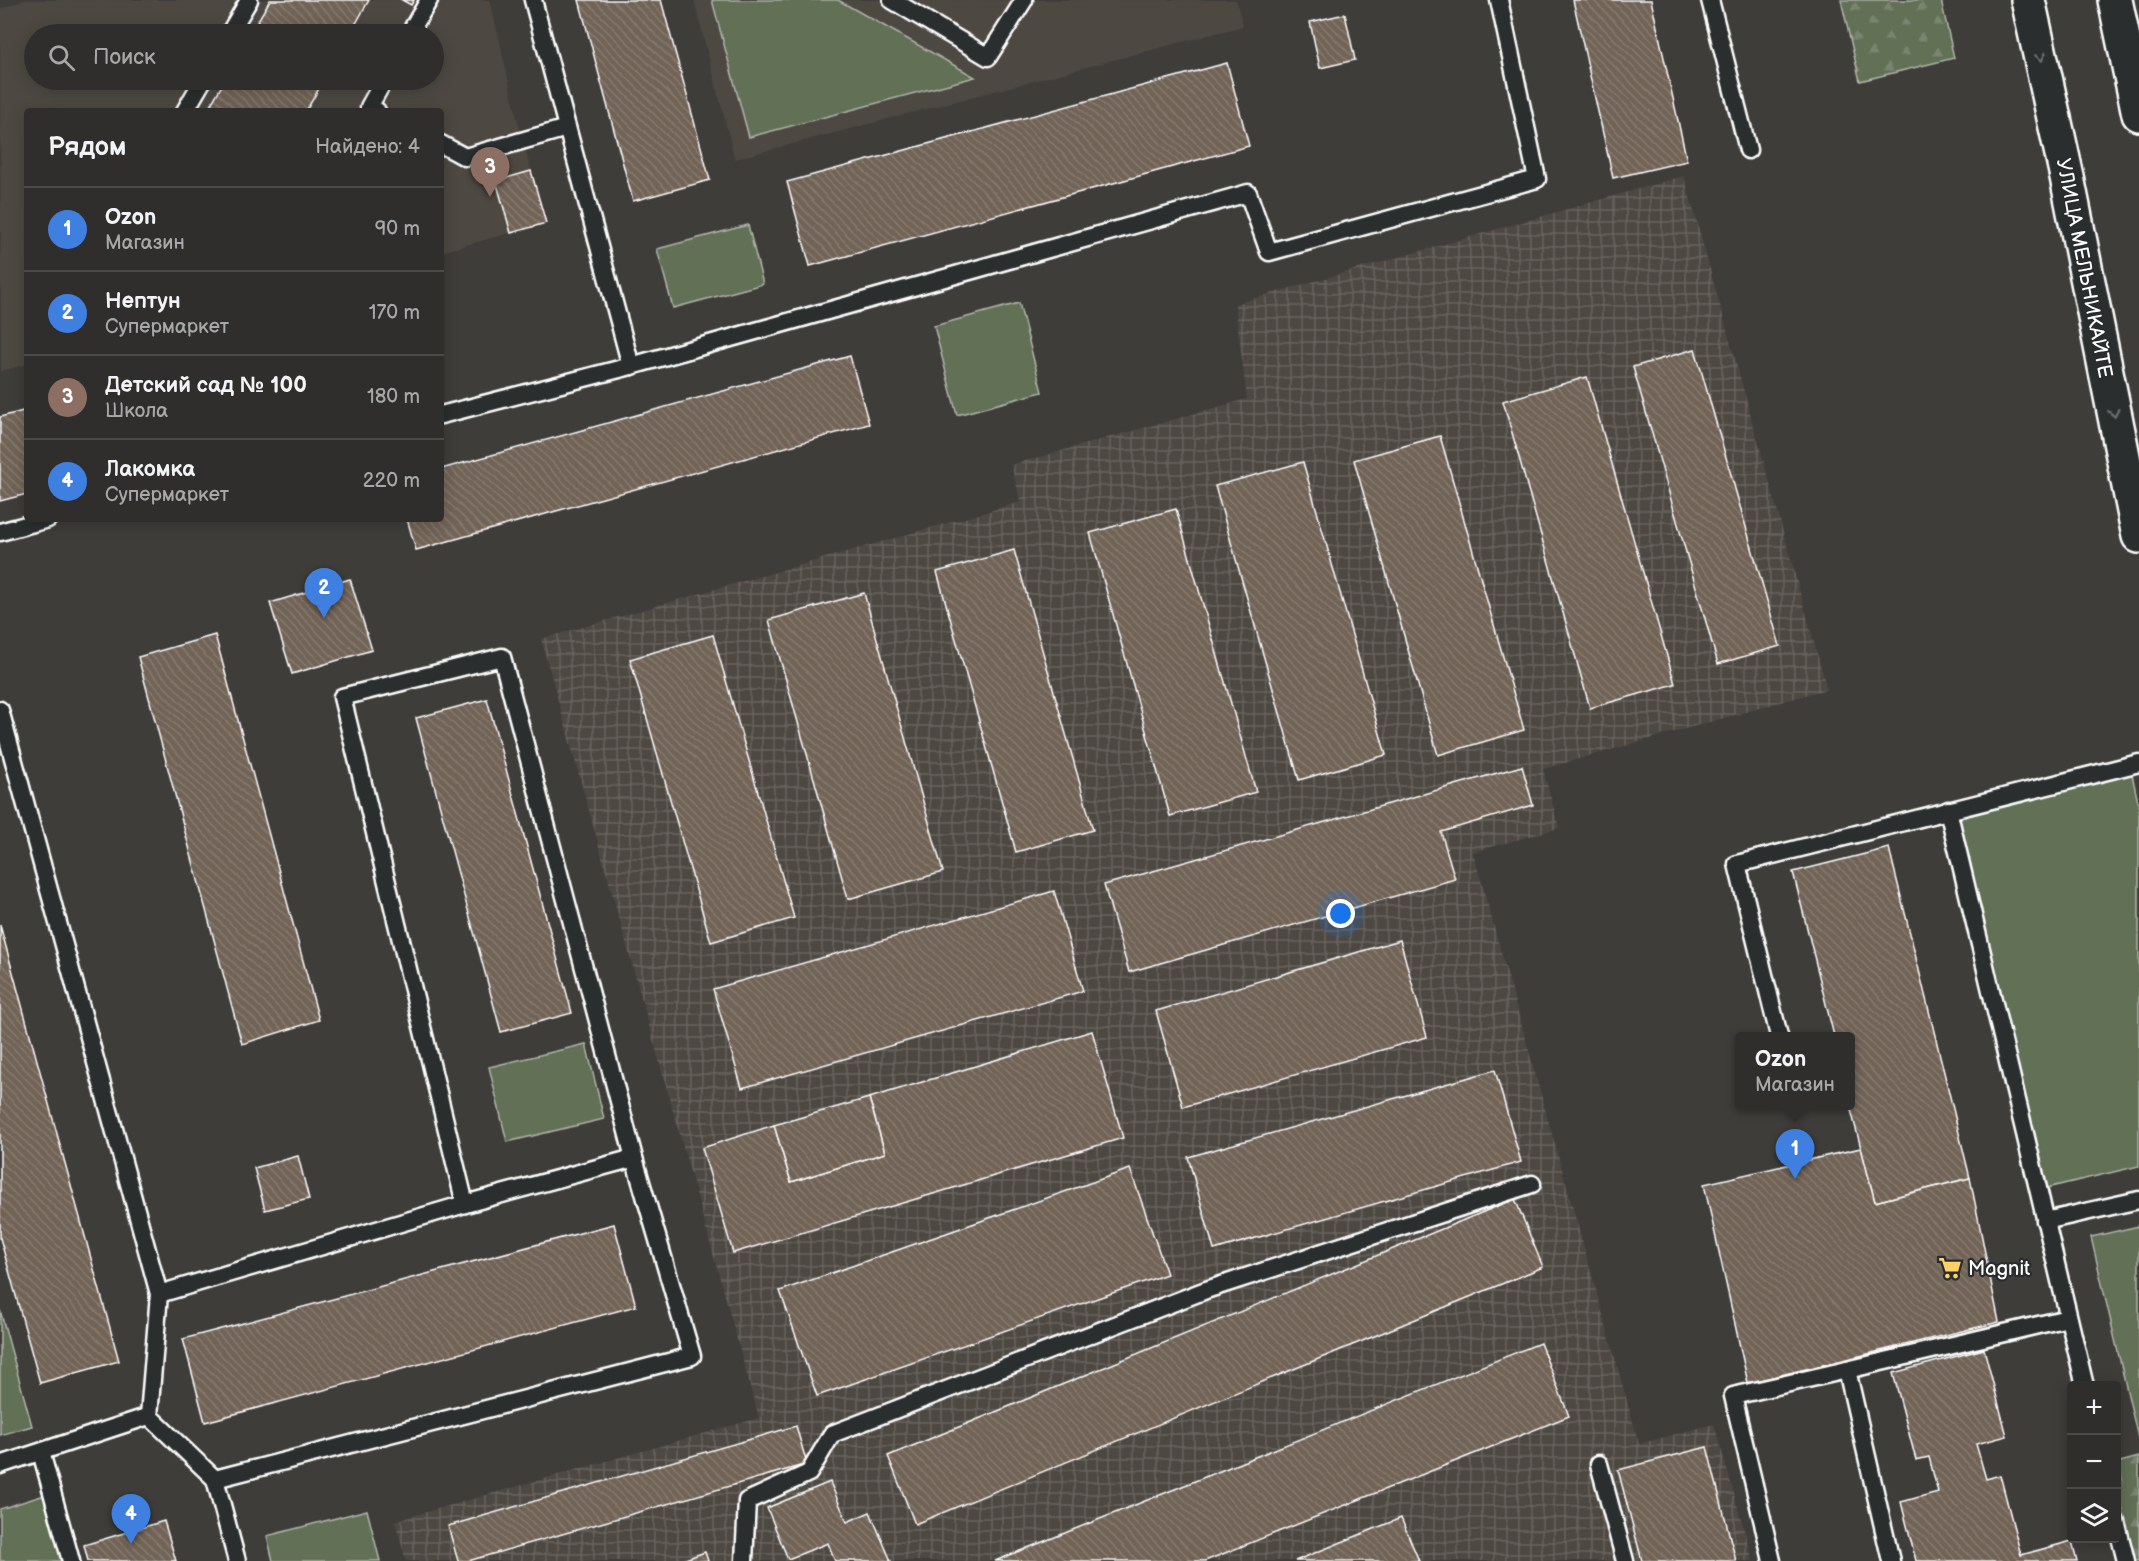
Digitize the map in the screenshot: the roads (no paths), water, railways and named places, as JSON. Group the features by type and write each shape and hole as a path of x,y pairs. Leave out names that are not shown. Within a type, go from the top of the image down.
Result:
{"main road":[{"name":"УЛИЦА МЕЛЬНИКАЙТЕ","path":"2028,0 2067,177 2139,536"},
{"path":"2115,0 2139,114"}],"lane":[{"path":"235,24 249,0"},
{"path":"415,24 429,0"},
{"path":"533,0 631,366"},
{"path":"892,0 988,57 1024,0"},
{"path":"444,414 631,366 1248,193 1269,252 1537,179 1499,0"},
{"path":"1710,0 1748,150"},
{"path":"187,108 197,90"},
{"path":"372,108 380,90"},
{"path":"444,146 465,157 567,128"},
{"path":"0,532 37,522"},
{"path":"215,1479 692,1356 634,1158 502,657 342,697 465,1204"},
{"path":"0,710 159,1294 149,1416"},
{"path":"1778,1032 1737,864 2139,763"},
{"path":"1948,810 2084,1381"},
{"path":"159,1294 465,1204 634,1158"},
{"path":"744,1561 747,1501 809,1473 832,1434 1206,1290 1532,1184"},
{"path":"2045,1221 2139,1200"},
{"path":"1772,1561 1732,1396 2068,1318"},
{"path":"1847,1370 1892,1561"},
{"path":"149,1416 215,1479 237,1561"},
{"path":"0,1465 149,1416"},
{"path":"41,1452 71,1561"},
{"path":"1599,1464 1625,1561"},
{"path":"2121,1541 2126,1561"}],"place":[{"name":"Детский сад № 100","path":"490,197"},
{"name":"Нептун","path":"324,618"},
{"name":"Ozon","path":"1795,1179"},
{"name":"Magnit","path":"1950,1268"},
{"name":"Лакомка","path":"131,1544"}]}
